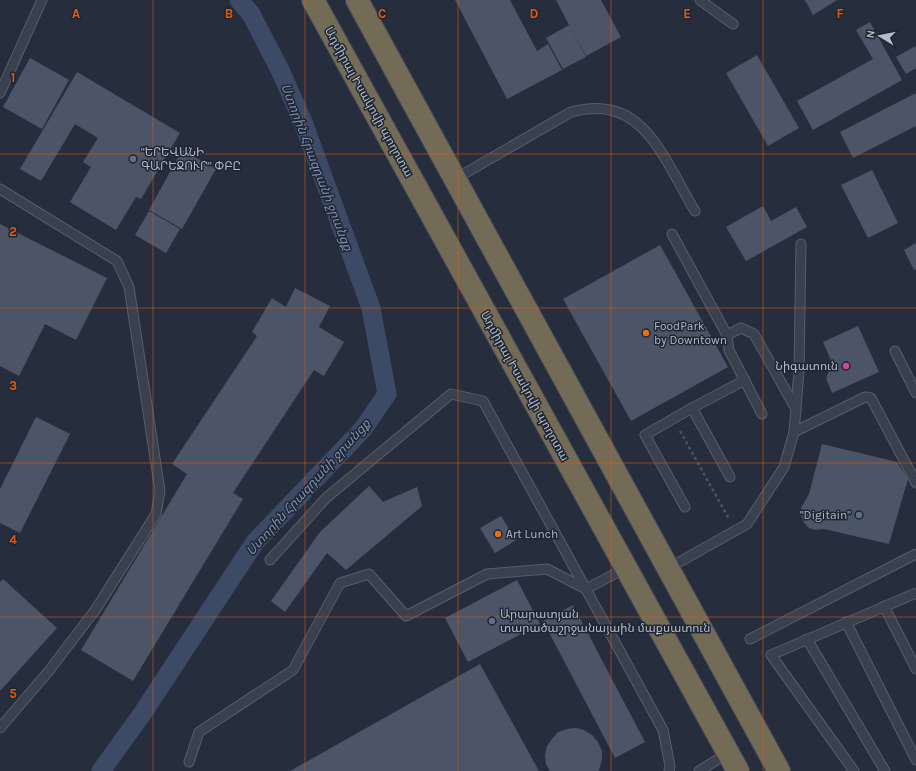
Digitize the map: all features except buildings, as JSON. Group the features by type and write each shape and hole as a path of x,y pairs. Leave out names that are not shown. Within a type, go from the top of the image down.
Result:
{"highway":[{"name":"Ադմիրալ Իսակովի պողոտա","path":"313,0 733,762"},
{"path":"358,0 779,771"},
{"path":"757,732 790,771"}],"lane":[{"path":"0,93 42,0"},
{"path":"700,0 733,24"},
{"path":"455,179 570,112 584,109 610,110 622,114 634,121 654,140 695,211"},
{"path":"0,189 117,261 130,287 160,491 156,514 96,608 48,672 0,728"},
{"path":"672,234 727,335 730,350 762,414"},
{"path":"668,568 747,524 784,467 794,432 796,409 799,371 802,244"},
{"path":"727,335 741,328 754,334 796,409"},
{"path":"895,351 916,393"},
{"path":"685,507 645,435 745,380"},
{"path":"270,560 326,498 451,394 483,401 663,730 670,766 669,771"},
{"path":"794,432 865,397 870,398 916,483"},
{"path":"692,408 730,477"},
{"path":"750,639 916,554"},
{"path":"586,589 626,568"},
{"path":"189,762 199,732 293,670 340,583 369,574 406,616 487,574 547,569 586,589"},
{"path":"854,771 771,655 916,593"},
{"path":"884,606 916,669"},
{"path":"846,622 916,760"},
{"path":"807,639 885,771"},
{"path":"699,771 733,762"}],"path":[{"path":"673,419 726,515"}],"waterway":[{"name":"Ստորին Հրազդանի ջրանցք","path":"101,771 142,714 255,542 363,429 387,394 371,308 303,122 280,70 251,14 239,0"}],"place":[{"name":"\"ԵՐԵՎԱՆԻ ԳԱՐԵՋՈՒՐ\" ՓԲԸ","path":"133,159"},
{"name":"FoodPark by Downtown","path":"646,333"},
{"name":"Նիգատուն","path":"846,366"},
{"name":"\"Digitain\"","path":"859,515"},
{"name":"Art Lunch","path":"498,534"},
{"name":"Արարատյան տարածաշրջանայաին մաքսատուն","path":"492,621"}]}
